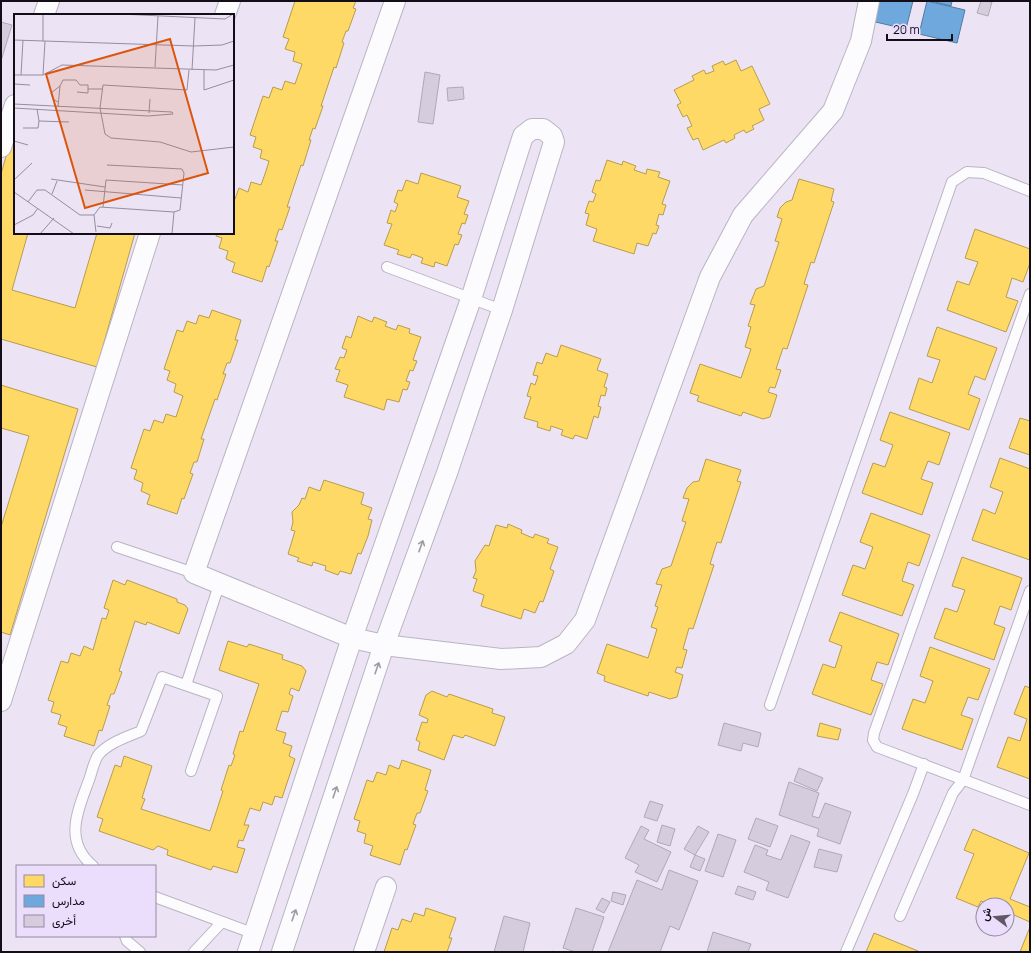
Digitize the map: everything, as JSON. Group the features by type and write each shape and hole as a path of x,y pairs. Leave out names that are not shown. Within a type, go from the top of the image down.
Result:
{"street":[{"path":"44,14 49,1"},
{"path":"225,14 230,1"},
{"path":"394,1 194,573 352,638 384,645 501,659 541,657 566,644 585,620 710,277 743,215 833,111 861,42 869,1"},
{"path":"1,101 14,105"},
{"path":"1,147 14,108"},
{"path":"248,952 352,638 471,299 523,136 532,129 543,129 552,136 554,142 502,310 447,473 384,645 282,952"},
{"path":"1,701 150,234"},
{"path":"364,952 386,886"}],"lane":[{"path":"770,705 952,182 967,172 984,173 1030,191"},
{"path":"386,267 502,310"},
{"path":"1030,294 874,733 873,740 877,747 1030,805"},
{"path":"118,547 194,573"},
{"path":"186,685 219,584"},
{"path":"900,916 953,793 963,780 1030,591"},
{"path":"92,865 86,860 76,845 76,818 98,755 116,741 141,731 162,677 218,696 191,771"},
{"path":"846,952 914,794 924,764"},
{"path":"156,897 255,934"},
{"path":"194,952 222,922"},
{"path":"126,937 127,941 140,952"}],"building: سكن":[{"path":"295,1 356,1 353,8 356,9 348,31 346,31 342,42 344,43 336,68 334,67 321,106 323,106 315,129 313,128 309,140 311,140 303,166 301,165 287,207 290,207 282,230 279,229 275,241 278,241 262,282 232,272 235,263 226,259 228,251 219,248 222,238 216,236 217,234 234,234 234,198 239,188 248,192 251,182 261,185 266,171 269,161 260,158 262,150 253,147 256,137 250,135 263,96 269,98 273,87 282,90 285,81 295,84 302,64 293,61 295,52 285,49 289,39 283,37"},
{"path":"736,60 741,71 752,66 770,104 759,109 764,120 752,126 754,129 746,133 744,130 734,135 735,138 726,143 724,140 703,150 698,138 693,140 687,128 692,126 687,115 683,117 677,105 681,103 674,90 694,80 692,76 704,70 706,74 714,71 712,66 723,61 725,65"},
{"path":"14,128 14,234 28,234 12,290 75,308 97,234 135,234 97,367 1,339 1,174"},
{"path":"607,160 622,165 623,161 636,166 634,170 646,174 647,169 660,172 658,177 670,181 662,204 666,205 663,215 659,214 656,225 659,226 656,234 653,233 648,246 637,243 634,254 593,241 597,229 586,225 589,214 585,213 589,201 593,202 596,194 592,192 596,180 600,181"},
{"path":"421,173 461,186 457,197 469,201 464,214 468,215 465,224 462,223 458,234 462,235 458,245 455,244 447,266 435,262 434,267 421,263 423,258 412,254 410,258 397,254 399,250 384,245 392,224 387,223 391,210 395,212 398,204 394,202 398,190 402,191 406,180 418,184"},
{"path":"799,179 834,189 831,201 834,202 814,263 811,262 804,284 808,285 787,349 783,348 776,369 781,370 775,388 770,387 768,392 777,395 770,417 763,419 743,412 741,416 697,401 699,396 690,393 700,364 741,378 751,349 745,347 751,327 748,326 755,305 750,304 756,289 764,286 779,242 775,241 782,219 777,217 780,208 786,202 792,200"},
{"path":"975,229 1030,249 1030,263 1023,282 1012,278 1006,297 1018,301 1006,332 947,310 957,281 969,285 978,262 965,258"},
{"path":"212,310 241,320 235,340 238,340 230,363 227,363 223,374 226,374 217,400 215,399 201,439 204,439 197,462 194,462 190,473 193,474 184,499 182,498 177,514 147,504 150,495 141,491 143,483 134,479 137,470 131,468 144,429 150,431 154,420 163,423 166,414 176,417 183,396 174,392 176,384 167,380 170,371 164,369 177,330 183,332 187,321 196,324 199,315 209,318"},
{"path":"358,316 372,322 374,317 387,322 385,326 396,330 398,325 410,329 409,333 421,337 413,360 417,361 413,371 410,370 406,381 410,382 407,390 403,389 399,402 387,399 384,410 344,397 348,385 336,381 340,370 335,369 340,357 344,358 347,350 342,348 346,336 351,338"},
{"path":"937,327 997,348 985,380 975,376 968,394 980,399 969,430 909,409 919,378 932,383 940,360 927,356"},
{"path":"561,345 601,359 597,370 608,374 604,387 607,388 605,396 601,395 598,406 601,407 598,418 594,416 587,439 575,435 573,439 561,435 563,430 551,426 550,431 537,427 538,422 524,418 531,397 527,396 531,383 535,385 538,376 533,375 537,362 542,364 546,353 557,357"},
{"path":"1,385 78,409 10,635 1,632 1,527 29,436 1,428"},
{"path":"890,412 950,433 939,465 928,461 921,479 933,483 922,515 862,493 873,463 885,467 893,445 880,440"},
{"path":"1020,418 1030,421 1030,455 1009,448"},
{"path":"1000,458 1030,469 1030,560 972,540 983,509 995,514 1003,492 990,487"},
{"path":"706,459 741,470 737,481 741,482 721,543 717,542 710,564 714,565 693,629 689,628 683,649 687,650 682,668 677,667 675,672 683,675 677,697 670,699 649,692 648,696 604,681 605,676 597,673 607,644 648,658 657,629 651,627 658,607 655,606 662,585 656,584 662,569 671,566 686,522 682,521 689,499 683,498 687,488 693,482 699,481"},
{"path":"324,480 364,493 361,504 372,508 368,519 372,520 368,536 361,554 358,553 351,574 340,571 338,575 325,570 326,566 313,562 312,566 297,561 299,558 288,554 295,531 291,530 293,522 292,512 299,505 302,498 305,499 309,487 320,491"},
{"path":"871,513 930,535 919,566 908,562 902,581 914,585 902,616 842,595 853,565 865,569 873,547 860,542"},
{"path":"508,524 522,530 521,533 533,538 535,534 549,539 547,543 558,547 550,569 554,571 543,602 540,601 535,613 524,609 521,619 481,606 484,595 473,591 477,579 473,578 476,571 475,561 485,545 489,546 496,525 507,528"},
{"path":"962,557 1022,578 1011,610 1000,606 994,624 1005,628 994,660 934,638 945,608 957,612 965,590 952,586"},
{"path":"113,580 125,585 127,580 177,599 177,602 185,605 188,609 179,634 147,622 146,625 135,621 119,671 122,672 114,694 111,694 107,705 110,706 102,731 99,730 94,746 64,736 67,727 58,724 61,715 51,712 54,702 48,700 61,661 68,663 71,653 80,656 84,646 93,650 102,618 106,619 109,610 104,608"},
{"path":"840,612 899,634 888,665 877,662 871,680 883,684 871,715 812,694 823,664 835,668 842,646 829,641"},
{"path":"228,641 247,647 249,644 283,655 282,659 302,666 306,671 299,691 291,688 289,694 293,696 288,712 282,711 276,730 286,733 283,743 292,746 289,756 295,759 282,798 275,796 272,805 263,802 260,811 250,808 244,825 249,825 243,841 239,840 237,847 245,849 237,873 213,866 211,870 167,855 168,850 158,846 153,850 99,831 103,819 97,817 115,765 121,767 124,756 152,766 142,798 145,799 141,809 210,831 223,791 221,790 229,765 231,766 235,755 233,754 240,731 243,732 259,684 219,670"},
{"path":"930,647 990,669 978,700 968,697 961,715 973,719 962,750 902,729 913,699 925,703 933,681 920,676"},
{"path":"1025,686 1030,688 1030,779 997,767 1008,737 1020,741 1027,719 1014,714"},
{"path":"432,691 447,697 449,694 493,709 492,713 505,717 495,746 465,735 463,738 453,735 444,760 418,750 420,742 416,740 422,722 427,723 428,719 419,715 426,695"},
{"path":"820,723 841,729 838,740 817,736"},
{"path":"402,760 431,770 425,790 428,791 420,813 417,813 413,824 416,825 407,850 405,849 400,865 370,855 373,846 364,843 366,834 357,831 360,821 354,819 367,780 373,782 377,772 386,775 389,765 399,769"},
{"path":"973,829 1029,853 1011,897 975,897 975,906 956,898 974,854 964,850"},
{"path":"1015,901 1030,907 1030,922 1015,915"},
{"path":"426,908 456,918 449,938 452,938 447,952 384,952 392,928 398,930 402,919 411,922 414,913 424,916"},
{"path":"1030,927 1030,952 1020,952"},
{"path":"874,933 918,951 918,952 866,952"}],"building: مدارس":[{"path":"876,1 913,1 906,29 871,21"},
{"path":"927,1 965,10 957,43 919,34"},
{"path":"931,1 952,1 951,6"}],"building: أخرى":[{"path":"981,1 992,2 988,16 977,13"},
{"path":"1,22 12,25 1,61"},
{"path":"425,72 440,75 433,124 418,122"},
{"path":"463,87 464,99 448,101 447,88"},
{"path":"724,723 761,733 758,747 743,743 741,751 718,745"},
{"path":"799,768 823,778 817,791 794,781"},
{"path":"789,782 819,793 812,816 819,818 825,803 851,812 840,844 817,836 819,829 779,815"},
{"path":"650,801 663,805 657,821 644,817"},
{"path":"756,818 778,826 770,847 748,839"},
{"path":"662,825 675,829 670,846 657,842"},
{"path":"641,826 649,830 644,839 671,852 657,882 635,872 639,865 625,858"},
{"path":"698,826 709,832 695,855 684,849"},
{"path":"718,834 736,840 723,877 705,871"},
{"path":"791,835 810,842 788,898 766,890 769,882 744,872 755,845 768,850 766,855 781,860"},
{"path":"819,849 842,855 837,872 814,867"},
{"path":"695,855 705,859 700,871 690,867"},
{"path":"669,870 698,881 679,930 670,926 660,952 608,952 637,880 662,890"},
{"path":"738,886 756,892 753,900 735,894"},
{"path":"613,892 626,895 623,905 611,901"},
{"path":"602,898 610,902 604,913 596,909"},
{"path":"576,908 604,917 592,952 576,952 563,948"},
{"path":"504,916 530,923 523,952 494,952"},
{"path":"713,932 751,944 748,952 707,952"}]}
